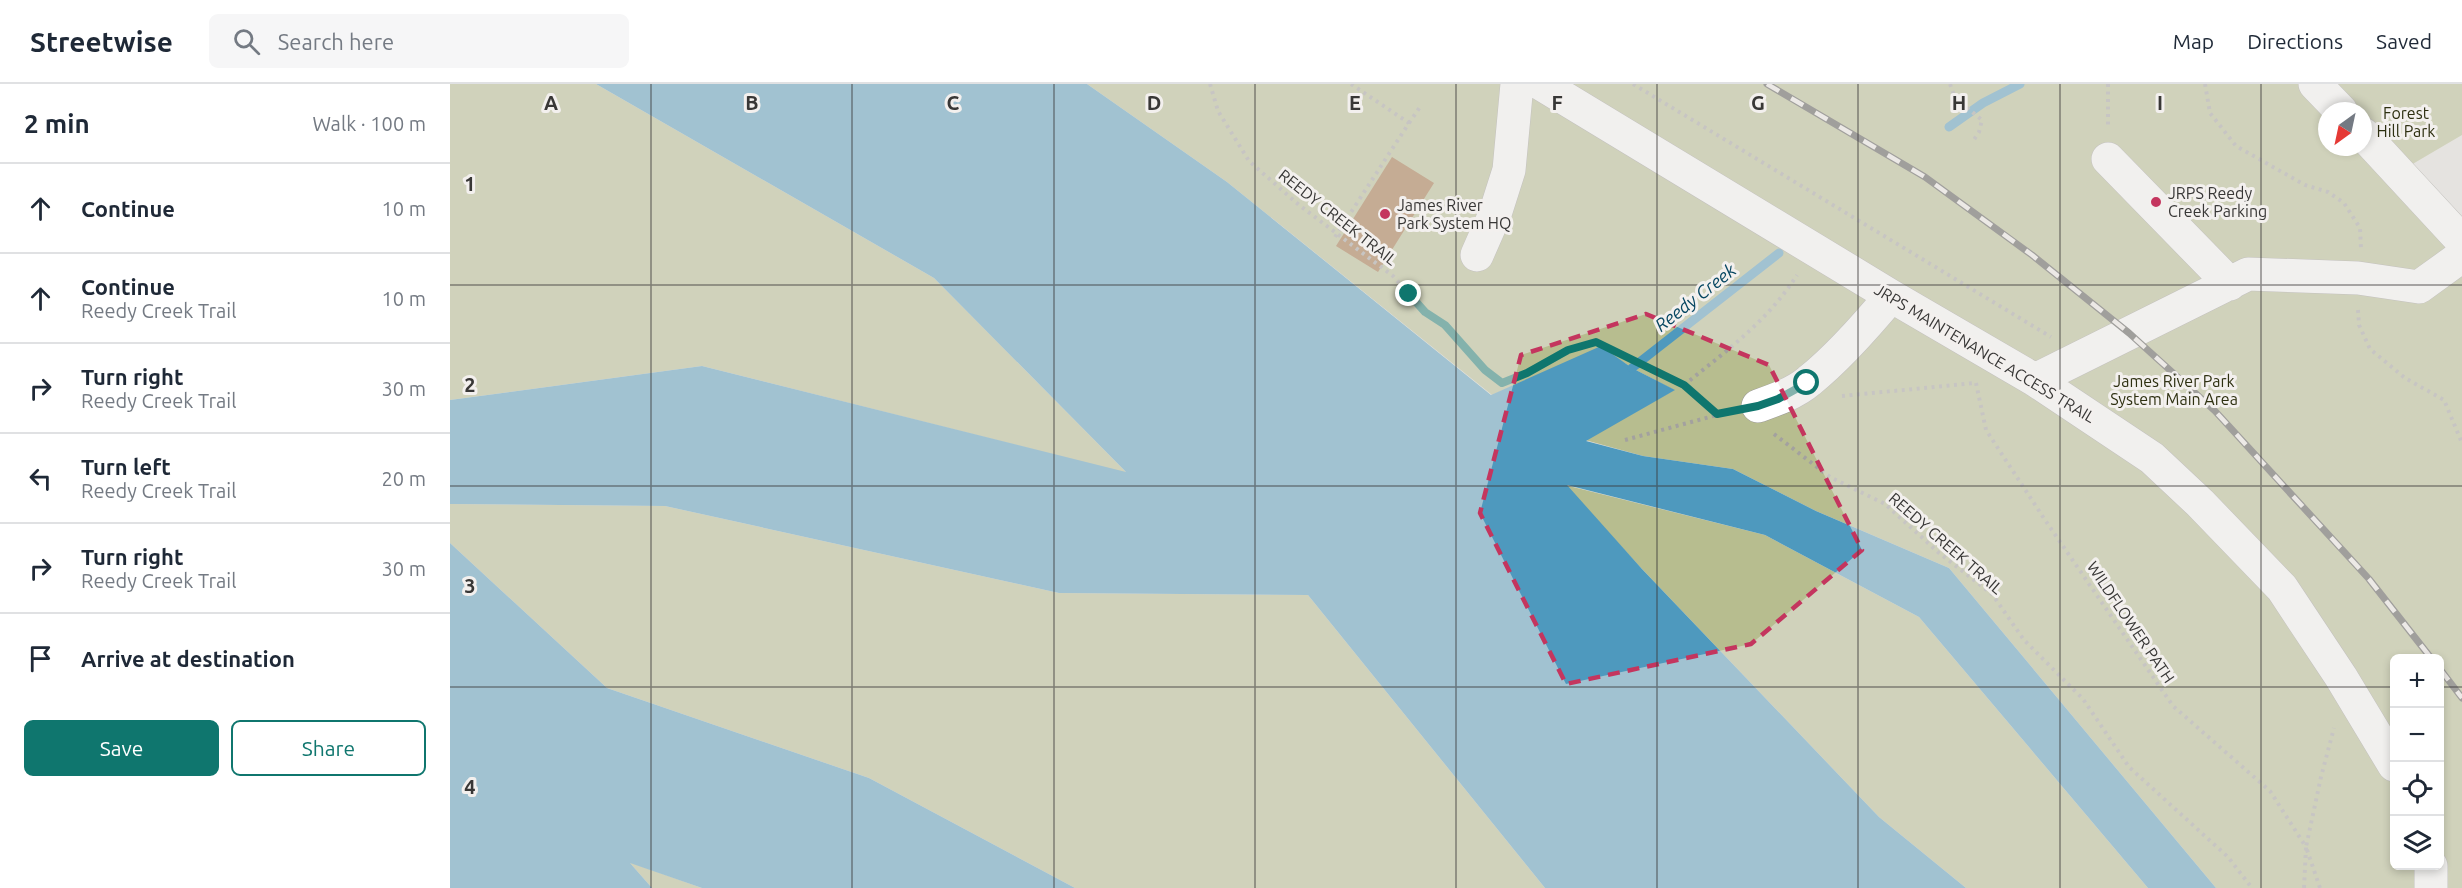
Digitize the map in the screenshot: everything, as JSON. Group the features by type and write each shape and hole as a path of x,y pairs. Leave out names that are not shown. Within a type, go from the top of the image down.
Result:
{"street":[{"path":"1477,255 1495,214 1509,170 1517,84"},
{"name":"JRPS MAINTENANCE ACCESS TRAIL","path":"1541,84 1890,296 2035,380 2152,458 2200,503 2282,588 2341,677 2392,762"},
{"path":"2315,84 2332,102"},
{"path":"2372,144 2462,241"},
{"path":"2108,159 2230,284"},
{"path":"2035,380 2248,274 2358,278 2419,287 2462,256"},
{"path":"1762,417 1778,399 1807,383 1843,349 1890,296"},
{"path":"2431,870 2432,888"}],"path":[{"name":"REEDY CREEK TRAIL","path":"1210,84 1218,111 1249,161 1299,205 1394,276 1425,312 1445,325 1485,370 1502,383 1527,373 1568,350 1596,342 1684,385 1717,414"},
{"path":"1351,84 1409,123"},
{"path":"1633,84 2082,356"},
{"path":"1950,84 1955,98 1982,120 1979,132 1972,141"},
{"path":"2205,84 2210,113 2236,146 2305,185 2328,192 2344,203 2360,228 2362,257 2358,278 2359,325 2370,349 2405,378 2444,400 2462,443"},
{"path":"2108,85 2108,159"},
{"path":"1335,237 1420,107"},
{"path":"1684,385 1742,340 1772,307 1800,269"},
{"name":"WILDFLOWER PATH","path":"1976,382 1986,430 2045,520 2173,706 2270,790 2306,847 2320,888"},
{"path":"1836,396 1988,382"},
{"path":"1625,440 1717,414 1762,417"},
{"name":"REEDY CREEK TRAIL","path":"1762,417 1830,477 1885,504 1939,553 1992,594 2024,640 2083,699 2129,767 2228,857 2252,888"},
{"path":"2304,887 2306,847 2320,777 2335,725"}],"highlighted area":[{"path":"1646,314 1769,365 1862,550 1751,644 1566,684 1480,513 1521,355"}],"green space":[{"path":"450,84 596,84 934,278 1127,473 702,366 450,400"},
{"name":"James River Park System Main Area","path":"1087,84 2462,84 2462,135 2399,172 2462,241 2462,888 2216,888 1949,568 1816,511 1733,469 1643,456 1585,440 1674,390 1632,368 1601,347 1492,395 1227,182"},
{"path":"1565,485 1765,535 1919,617 2148,888 1966,888 1879,817"},
{"path":"450,504 665,506 1059,593 1308,595 1545,888 1075,888 869,778 607,688 450,543"},
{"path":"629,862 702,888 652,888"}],"water":[{"path":"596,84 1087,84 1227,182 1491,395 1601,346 1632,368 1675,390 1586,441 1643,456 1733,469 1816,511 1949,568 2216,888 2148,888 1919,617 1765,535 1567,485 1642,569 1879,817 1966,888 1545,888 1308,595 1059,593 665,506 450,504 450,400 702,366 1126,472 934,278"},
{"path":"450,543 607,688 869,778 1075,888 702,888 630,863 652,888 450,888"}],"building":[{"name":"James River Park System HQ","path":"1392,157 1434,183 1378,272 1336,246"}],"waterway":[{"name":"Reedy Creek","path":"1949,127 1983,103 2020,84"},
{"name":"Reedy Creek","path":"1632,368 1779,253"}],"railway":[{"path":"1767,84 1925,177 2032,255 2129,333 2215,411 2369,579 2428,654"},
{"path":"2444,674 2462,698"}],"place":[{"name":"JRPS Reedy Creek Parking","path":"2156,202"},
{"name":"James River Park System HQ","path":"1385,214"}],"route":[{"path":"1409,294 1425,312 1445,325 1485,370 1502,383 1527,373 1568,350 1596,342 1684,385 1717,414 1758,406 1778,399 1807,383"}],"park label":[{"name":"Forest Hill Park","path":"2406,122"}]}
